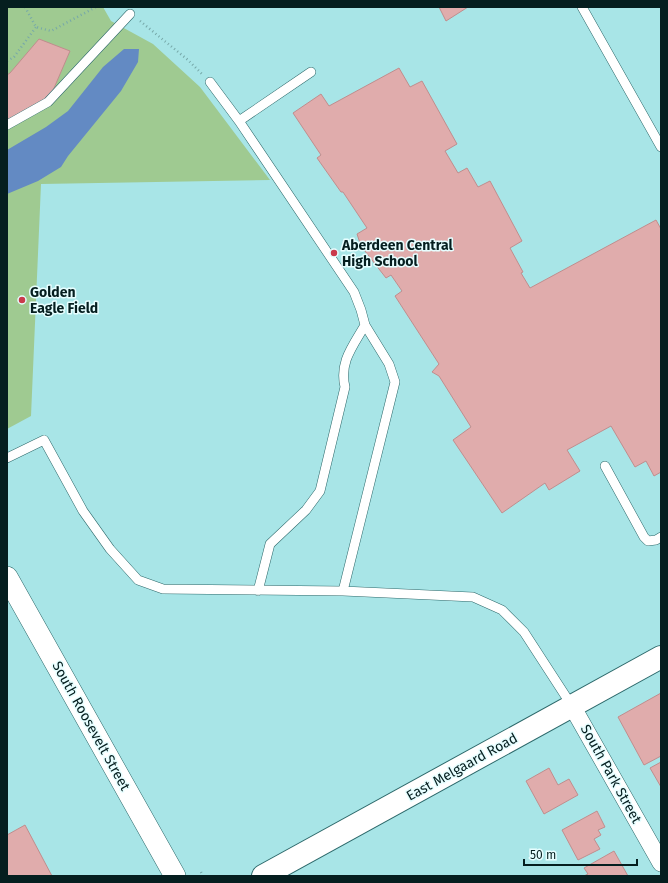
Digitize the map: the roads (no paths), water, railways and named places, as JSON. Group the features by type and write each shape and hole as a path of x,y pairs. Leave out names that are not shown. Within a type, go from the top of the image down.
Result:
{"main road":[{"name":"East Melgaard Road","path":"263,876 661,657"}],"street":[{"name":"South Roosevelt Street","path":"7,577 175,876"},
{"name":"South Park Street","path":"572,706 661,863"}],"lane":[{"path":"582,7 661,147"},
{"path":"7,125 48,102 130,14"},
{"path":"239,122 311,72"},
{"path":"210,82 239,122 354,292 365,325 389,364 395,382 344,591"},
{"path":"258,591 270,544 306,510 320,491 345,387 343,376 345,362 365,325"},
{"path":"7,458 44,440 83,511 110,549 138,580 163,589 344,591 473,597 502,610 524,632 572,706"},
{"path":"605,466 644,537 648,541 656,540 661,537"}],"water":[{"path":"124,49 139,49 138,62 121,91 68,156 61,167 38,181 7,194 7,150 46,127 68,111 103,67"}],"place":[{"name":"Aberdeen Central High School","path":"334,253"},
{"name":"Golden Eagle Field","path":"22,300"}]}
